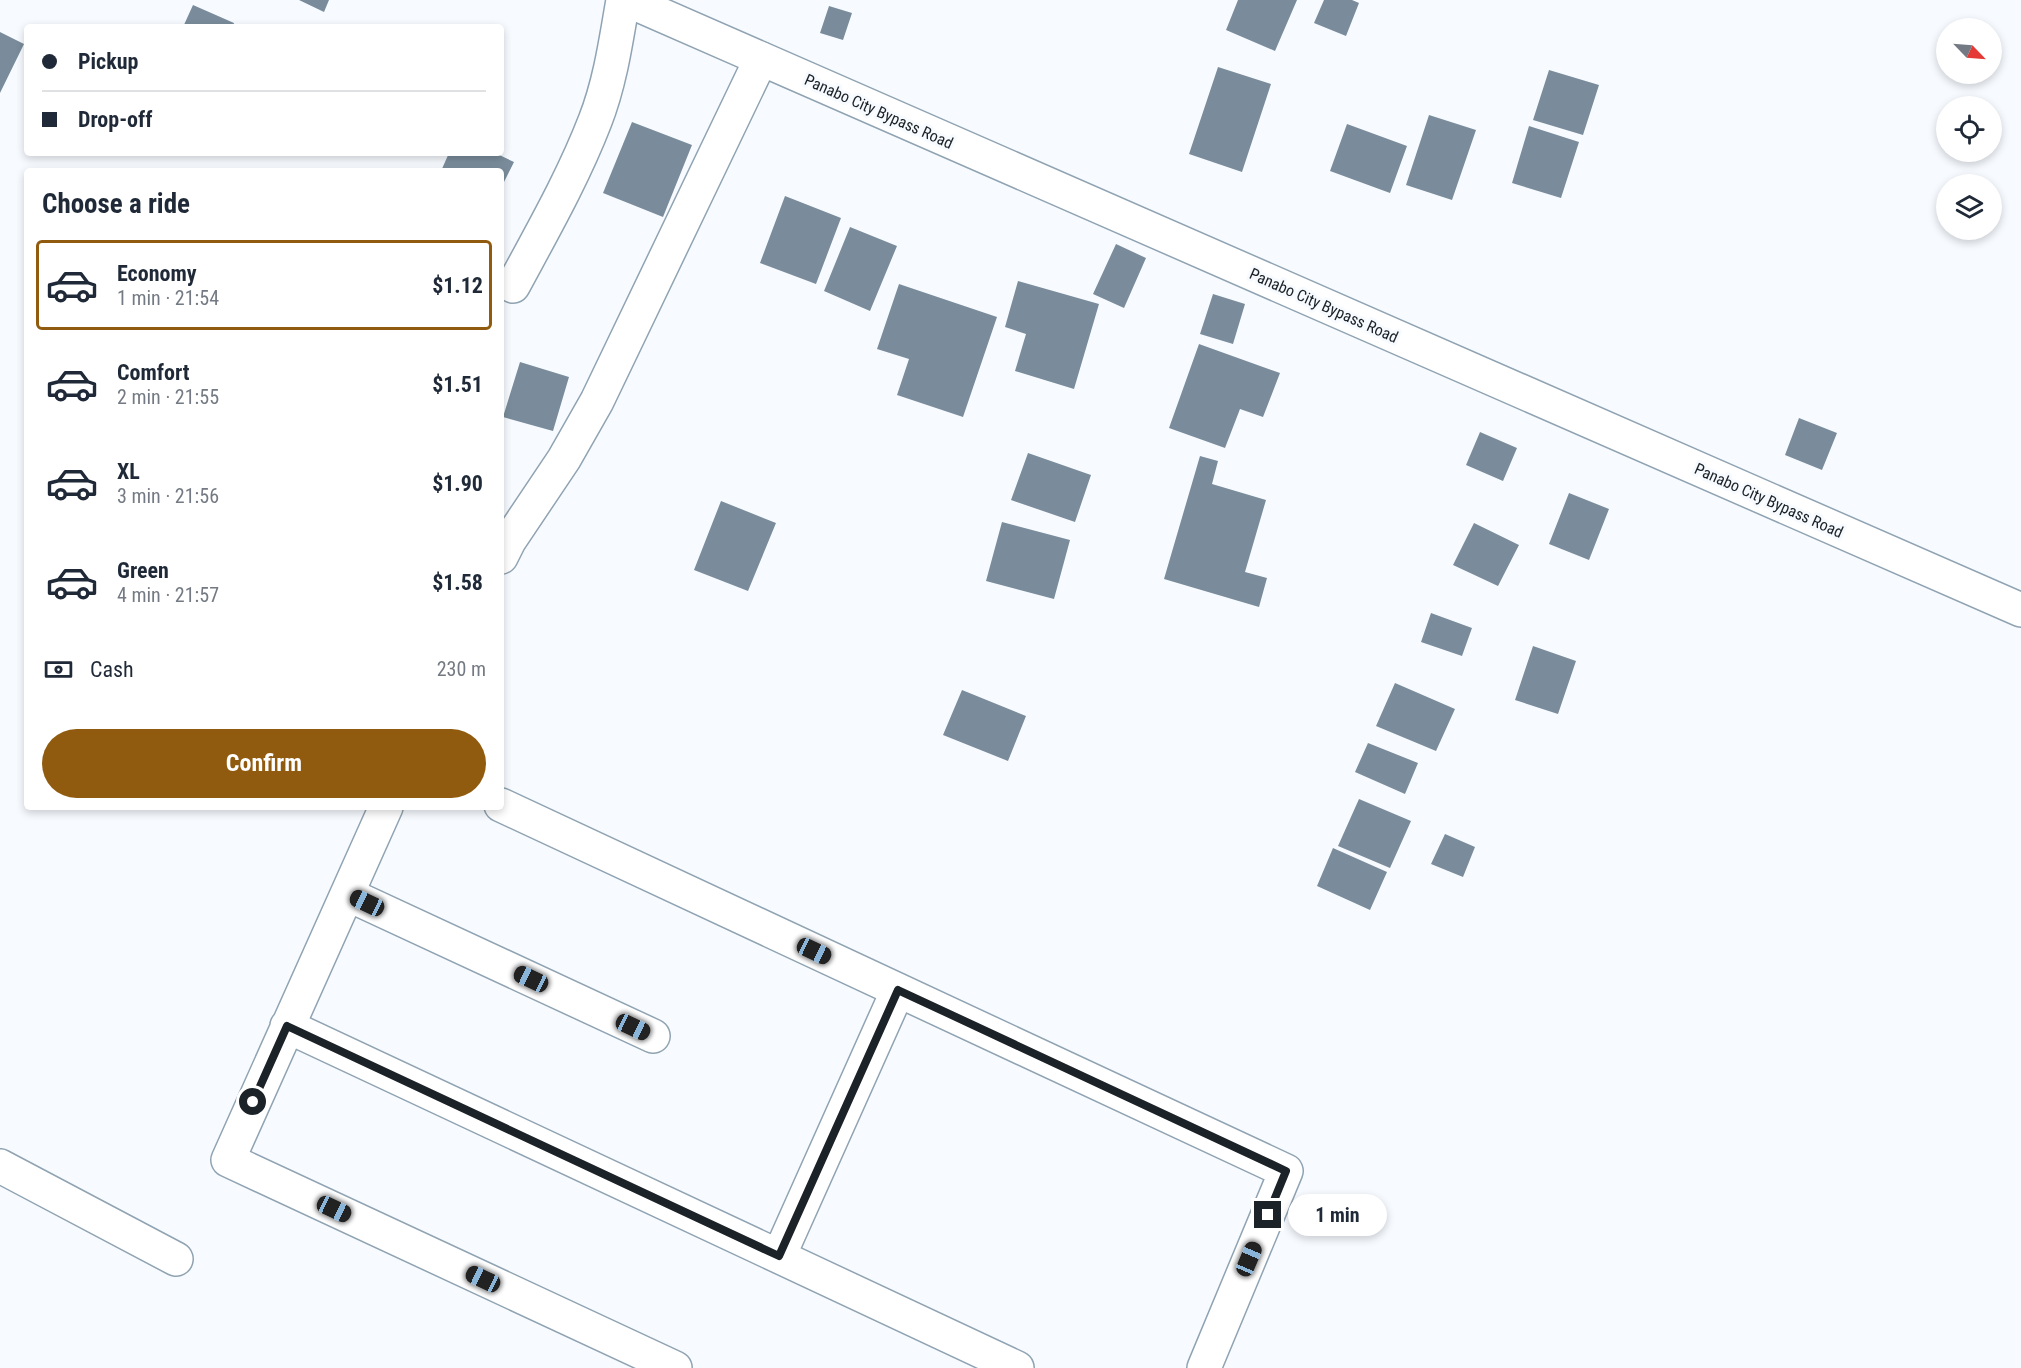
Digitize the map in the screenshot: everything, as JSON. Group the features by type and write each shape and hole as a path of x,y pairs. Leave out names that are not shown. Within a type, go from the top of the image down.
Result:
{"street":[{"name":"Panabo City Bypass Road","path":"625,0 2021,610"},
{"path":"513,286 559,201 596,120 611,67 625,0"},
{"path":"504,551 564,459 597,401 761,59"},
{"path":"504,806 1286,1171 1204,1368"},
{"path":"385,810 228,1160 675,1368"},
{"path":"347,894 653,1036"},
{"path":"779,1256 898,990"},
{"path":"287,1026 1017,1368"},
{"path":"0,1166 177,1259"}],"building":[{"path":"299,0 329,0 324,12"},
{"path":"1238,0 1297,0 1275,51 1226,30"},
{"path":"1324,0 1352,0 1359,3 1346,36 1314,23"},
{"path":"193,5 234,23 234,24 184,24"},
{"path":"829,6 852,13 843,40 820,33"},
{"path":"0,32 24,44 0,93"},
{"path":"1218,67 1271,84 1242,172 1189,154"},
{"path":"1549,70 1599,85 1583,135 1533,120"},
{"path":"1429,115 1476,130 1452,200 1406,185"},
{"path":"632,122 692,145 663,217 603,193"},
{"path":"1347,124 1407,146 1390,193 1330,171"},
{"path":"1529,126 1579,142 1561,198 1512,183"},
{"path":"448,156 501,156 514,162 504,182 504,168 442,168"},
{"path":"785,196 841,218 816,284 760,263"},
{"path":"850,227 897,246 870,311 824,291"},
{"path":"1116,244 1146,258 1124,308 1093,294"},
{"path":"1018,281 1099,304 1074,389 1015,371 1026,334 1005,327"},
{"path":"899,284 997,317 963,417 897,395 909,359 877,349"},
{"path":"1213,294 1245,304 1233,344 1200,334"},
{"path":"1199,344 1280,373 1263,417 1240,409 1225,448 1169,428"},
{"path":"520,362 569,377 553,431 504,417"},
{"path":"1799,418 1837,433 1822,470 1785,455"},
{"path":"1480,432 1517,448 1503,481 1466,465"},
{"path":"1028,453 1091,475 1075,522 1011,500"},
{"path":"1200,456 1218,461 1212,484 1266,500 1245,572 1267,578 1259,607 1164,579"},
{"path":"1569,493 1609,509 1589,560 1549,544"},
{"path":"721,501 776,523 748,591 694,570"},
{"path":"1002,522 1070,540 1054,599 986,581"},
{"path":"1474,523 1519,545 1498,586 1453,565"},
{"path":"1431,613 1472,628 1462,656 1421,642"},
{"path":"1533,646 1576,661 1558,714 1515,700"},
{"path":"1395,683 1455,709 1436,751 1376,726"},
{"path":"962,690 1026,716 1008,761 943,735"},
{"path":"1368,743 1418,763 1405,794 1355,772"},
{"path":"1359,799 1411,821 1390,868 1338,846"},
{"path":"1445,834 1475,847 1463,877 1431,864"},
{"path":"1333,848 1387,872 1370,910 1317,886"}],"route":[{"path":"253,1102 287,1026 779,1256 898,990 1286,1171 1268,1215"}]}
